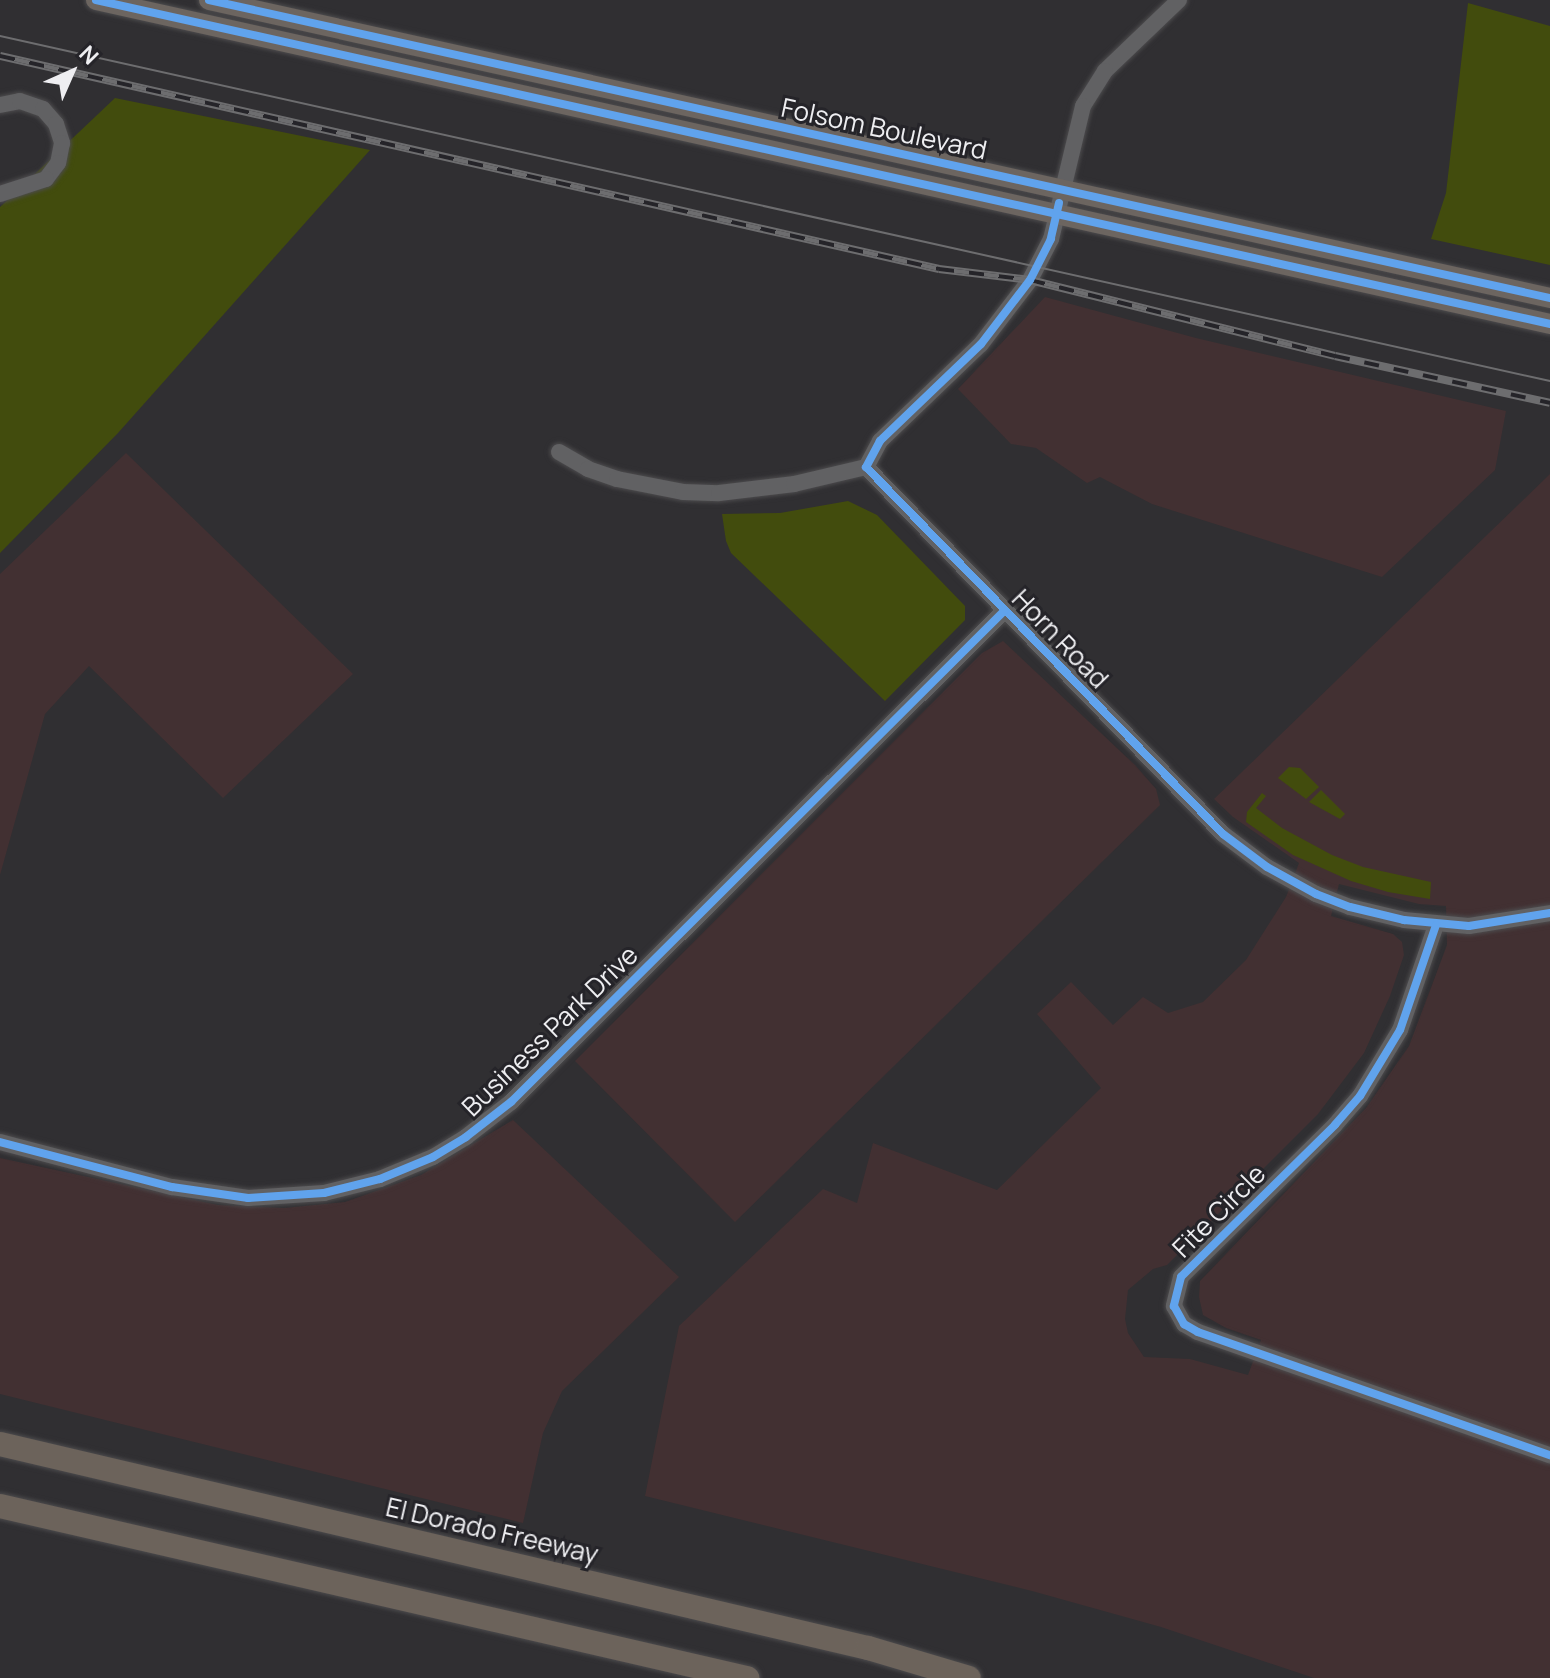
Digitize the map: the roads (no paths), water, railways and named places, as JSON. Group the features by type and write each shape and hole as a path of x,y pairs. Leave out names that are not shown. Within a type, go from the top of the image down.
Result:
{"highway":[{"name":"El Dorado Freeway","path":"0,1444 868,1648 969,1678"},
{"path":"0,1506 747,1678"}],"main road":[{"name":"Folsom Boulevard","path":"96,0 1550,324"},
{"name":"Folsom Boulevard","path":"209,0 1550,298"},
{"path":"626,118 639,109 739,129 756,121"},
{"path":"1266,260 1277,256 1347,270 1375,259"},
{"path":"1510,315 1550,311"}],"street":[{"path":"559,452 588,469 617,479 683,492 719,493 794,484 866,467 880,441 981,344 1044,258 1083,106 1092,88 1179,0"},
{"path":"0,105 20,101 43,109 56,124 62,143 58,163 46,179 0,194"},
{"name":"Horn Road","path":"866,467 1203,814 1246,853 1316,894 1386,917 1436,925 1506,923 1550,913"},
{"name":"Business Park Drive","path":"0,1142 172,1187 248,1198 324,1193 380,1179 433,1157 466,1137 511,1102 1004,611"},
{"name":"Fite Circle","path":"1436,925 1400,1030 1360,1096 1335,1125 1181,1277 1174,1306 1184,1324 1198,1332 1550,1455"}],"tram line":[{"path":"0,36 1550,381"}],"railway":[{"path":"0,56 939,269 1030,280 1335,356 1550,403"}]}
